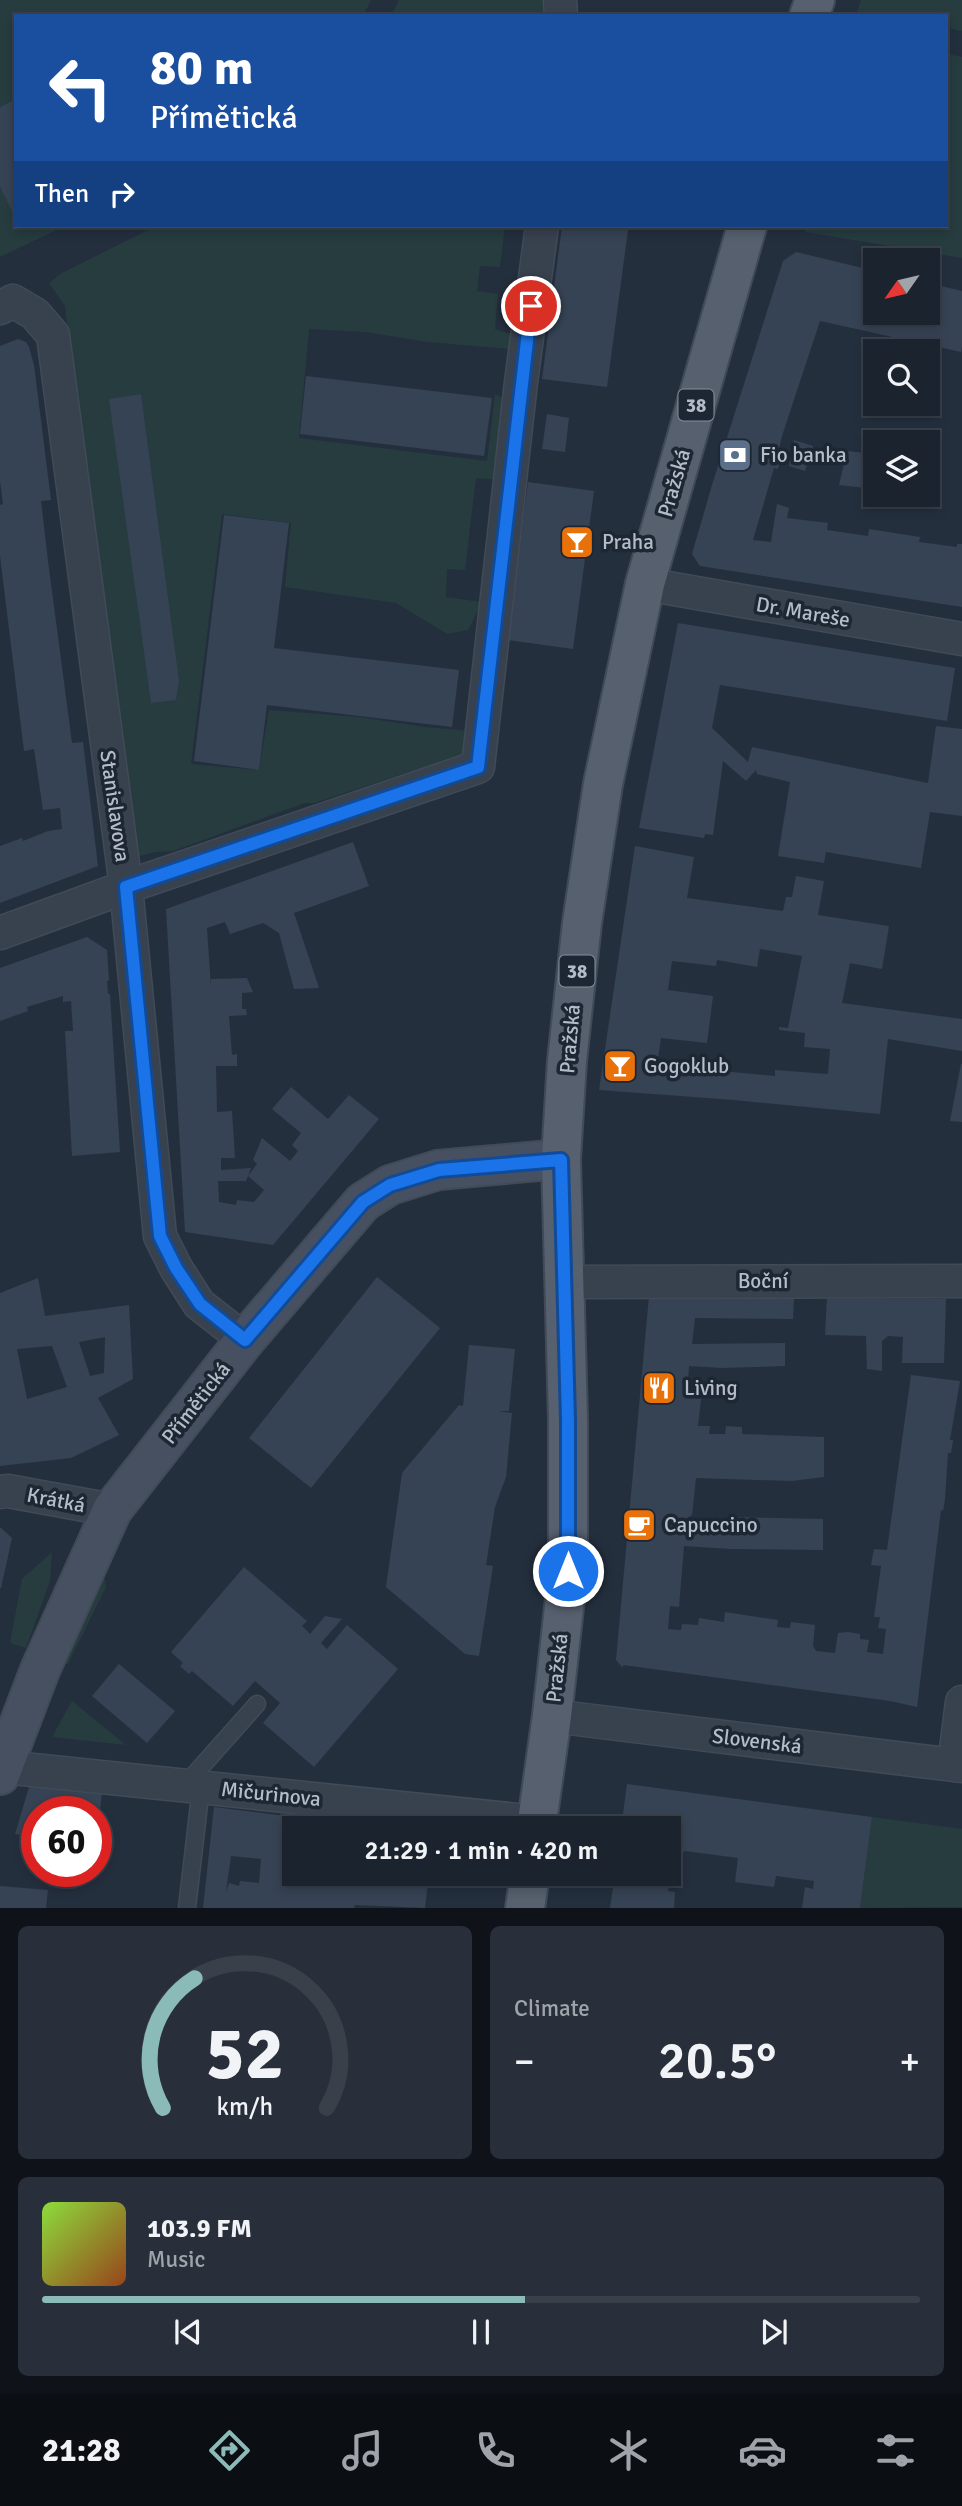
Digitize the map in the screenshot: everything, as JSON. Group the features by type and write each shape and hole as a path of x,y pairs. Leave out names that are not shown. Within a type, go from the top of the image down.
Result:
{"main road":[{"name":"Pražská","path":"538,1816 568,1571 568,1420 561,1160 567,1061 582,923 603,784 645,584 746,228"},
{"name":"Přímětická","path":"2,1771 40,1670 113,1510 245,1340 363,1202 390,1185 439,1170 561,1160"},
{"path":"525,1908 528,1886"}],"street":[{"path":"0,933 126,887 478,767 521,382 542,228"},
{"name":"Stanislavova","path":"6,305 36,314 53,335 126,887 160,1236 176,1268 200,1304 245,1340"},
{"name":"Dr. Mareše","path":"645,584 962,639"},
{"name":"Boční","path":"564,1282 962,1281"},
{"name":"Krátká","path":"0,1492 30,1494 113,1510"},
{"path":"958,1765 962,1702"},
{"name":"Slovenská","path":"552,1716 958,1765"},
{"name":"Mičurinova","path":"2,1771 193,1786 451,1816"}],"lane":[{"path":"187,1908 193,1786 257,1704"}],"green space":[{"path":"0,0 371,0 364,14 14,14 14,100 0,107"},
{"path":"399,0 549,0 549,14 392,14"},
{"path":"861,0 962,0 962,31 948,28 948,14 856,14"},
{"path":"948,54 962,57 962,258 940,254 940,248 902,248 805,232 806,228 948,228"},
{"path":"0,187 14,215 14,228 61,228 0,257"},
{"path":"152,228 505,228 500,267 480,266 477,291 498,294 495,329 514,335 511,349 427,342 366,332 309,329 299,438 487,461 495,394 507,400 499,480 476,478 465,570 447,569 446,597 482,602 468,630 447,634 396,603 285,587 291,522 222,514 191,764 259,770 269,710 359,717 472,731 464,754 314,803 305,803 173,851 154,852 137,857 65,306 49,283 60,274"},
{"path":"52,1552 50,1581 26,1648 10,1643 22,1579"},
{"path":"94,1575 105,1579 106,1587 68,1664 58,1662"},
{"path":"72,1701 126,1745 52,1737"},
{"path":"872,1817 962,1829 962,1907 860,1908"}],"building":[{"path":"14,100 14,215 0,187 0,107"},
{"path":"562,228 628,230 607,387 542,379"},
{"path":"796,252 863,268 863,326 940,326 940,286 962,291 962,346 961,352 940,347 940,339 902,339 820,321 782,436 778,469 774,468 753,540 771,542 777,504 789,508 787,518 828,523 827,530 868,536 869,529 920,537 919,542 957,547 957,544 962,544 962,607 700,566 692,554 783,261"},
{"path":"18,339 26,342 34,365 51,500 41,501 48,561 72,743 83,742 98,866 0,903 0,846 62,829 60,808 43,810 34,749 24,751 0,556 0,505 3,504 0,481 0,346"},
{"path":"306,376 492,398 484,456 300,434"},
{"path":"141,394 179,681 176,700 151,703 109,399"},
{"path":"547,414 569,418 565,452 542,449"},
{"path":"794,440 813,446 805,471 789,466"},
{"path":"847,451 863,453 863,488 839,485"},
{"path":"528,482 594,491 573,649 508,640"},
{"path":"224,515 289,523 274,648 459,670 452,727 267,705 259,770 194,761"},
{"path":"678,623 955,668 947,721 720,685 712,728 748,762 752,747 928,783 936,726 962,729 962,816 930,812 921,868 826,852 824,863 778,856 790,782 757,774 756,770 746,781 723,761 713,835 705,834 704,838 639,828"},
{"path":"353,842 369,886 294,913 319,988 294,989 279,933 263,923 230,934 225,922 207,928 211,988 211,979 247,978 253,992 242,993 242,1009 246,1009 247,1015 229,1016 232,1055 237,1054 237,1066 216,1066 217,1112 232,1111 235,1158 221,1158 221,1170 251,1168 248,1176 257,1164 253,1160 262,1138 290,1161 298,1151 292,1145 301,1133 272,1109 291,1087 328,1119 349,1095 379,1119 273,1245 185,1232 166,909","holes":["248,1176 264,1190 254,1202 237,1200 236,1205 219,1202 218,1181 246,1181"]},
{"path":"635,846 694,857 687,898 783,911 786,897 792,897 796,876 824,881 818,915 889,926 882,969 850,963 842,1003 962,1019 962,1051 888,1039 880,1114 599,1090","holes":["760,949 802,956 788,1028 779,1027 779,1030 805,1033 804,1047 830,1049 828,1074 775,1070 775,1076 657,1065 661,1038 707,1043 713,996 668,990 672,961 716,966 717,960 757,967"]},
{"path":"87,937 107,950 120,1152 72,1156 65,1031 73,1031 71,1001 63,1002 63,996 27,1007 28,1011 0,1021 0,968"},
{"path":"961,1064 962,1122 950,1121"},
{"path":"377,1277 440,1328 311,1488 249,1438"},
{"path":"38,1278 45,1316 129,1305 133,1379 98,1398 119,1435 71,1458 0,1466 0,1293","holes":["105,1337 104,1373 90,1376 79,1342","52,1346 67,1387 27,1399 17,1349"]},
{"path":"649,1296 794,1298 793,1319 695,1318 692,1344 785,1343 785,1366 689,1366 687,1398 701,1399 698,1426 710,1426 709,1434 725,1434 726,1426 742,1427 742,1434 824,1437 824,1477 792,1481 696,1478 692,1515 686,1519 685,1525 729,1528 730,1517 823,1519 823,1550 684,1546 679,1607 670,1606 668,1629 681,1630 682,1624 698,1625 699,1618 724,1622 725,1612 778,1620 777,1627 790,1628 791,1622 815,1625 813,1646 816,1651 835,1653 838,1633 848,1632 860,1634 860,1639 869,1640 867,1652 883,1654 886,1629 878,1628 880,1617 874,1617 881,1566 871,1565 874,1549 887,1550 911,1375 960,1381 950,1440 953,1440 951,1453 948,1453 945,1499 943,1511 941,1510 917,1707 890,1701 623,1665 623,1668 616,1660"},
{"path":"827,1299 946,1299 944,1363 902,1363 903,1337 888,1336 882,1341 882,1371 867,1369 866,1336 825,1335"},
{"path":"469,1345 515,1349 509,1411 498,1411 512,1413 506,1477 495,1507 486,1565 493,1566 479,1656 465,1654 386,1587 402,1473 459,1405 463,1406"},
{"path":"0,1527 12,1538 1,1588 0,1588"},
{"path":"244,1567 307,1621 302,1626 310,1634 325,1616 342,1619 321,1643 327,1649 347,1625 398,1669 314,1767 263,1723 280,1703 255,1681 233,1706 192,1671 189,1674 180,1666 183,1663 171,1652"},
{"path":"119,1664 175,1711 147,1743 92,1696"},
{"path":"30,1784 102,1793 102,1796 26,1796"},
{"path":"627,1784 872,1817 860,1908 802,1908 805,1887 813,1889 814,1881 776,1876 774,1887 735,1882 738,1858 685,1851 681,1854 681,1816 623,1816"},
{"path":"214,1807 285,1816 282,1816 282,1886 428,1886 425,1908 355,1905 354,1908 203,1908","holes":["231,1856 261,1859 259,1883 240,1881 239,1886 229,1883 226,1892"]},
{"path":"21,1814 21,1835 15,1834"},
{"path":"0,1886 48,1890 46,1908 0,1908"},
{"path":"613,1886 669,1886 668,1891 675,1892 674,1908 610,1908"}],"place":[{"name":"Fio banka","path":"735,455"},
{"name":"Praha","path":"577,542"},
{"name":"Gogoklub","path":"620,1066"},
{"name":"Living","path":"659,1388"},
{"name":"Capuccino","path":"639,1525"}],"route":[{"path":"531,306 478,767 126,887 160,1236 176,1268 200,1304 245,1340 363,1202 390,1185 439,1170 561,1160 568,1420 568,1571"}]}
